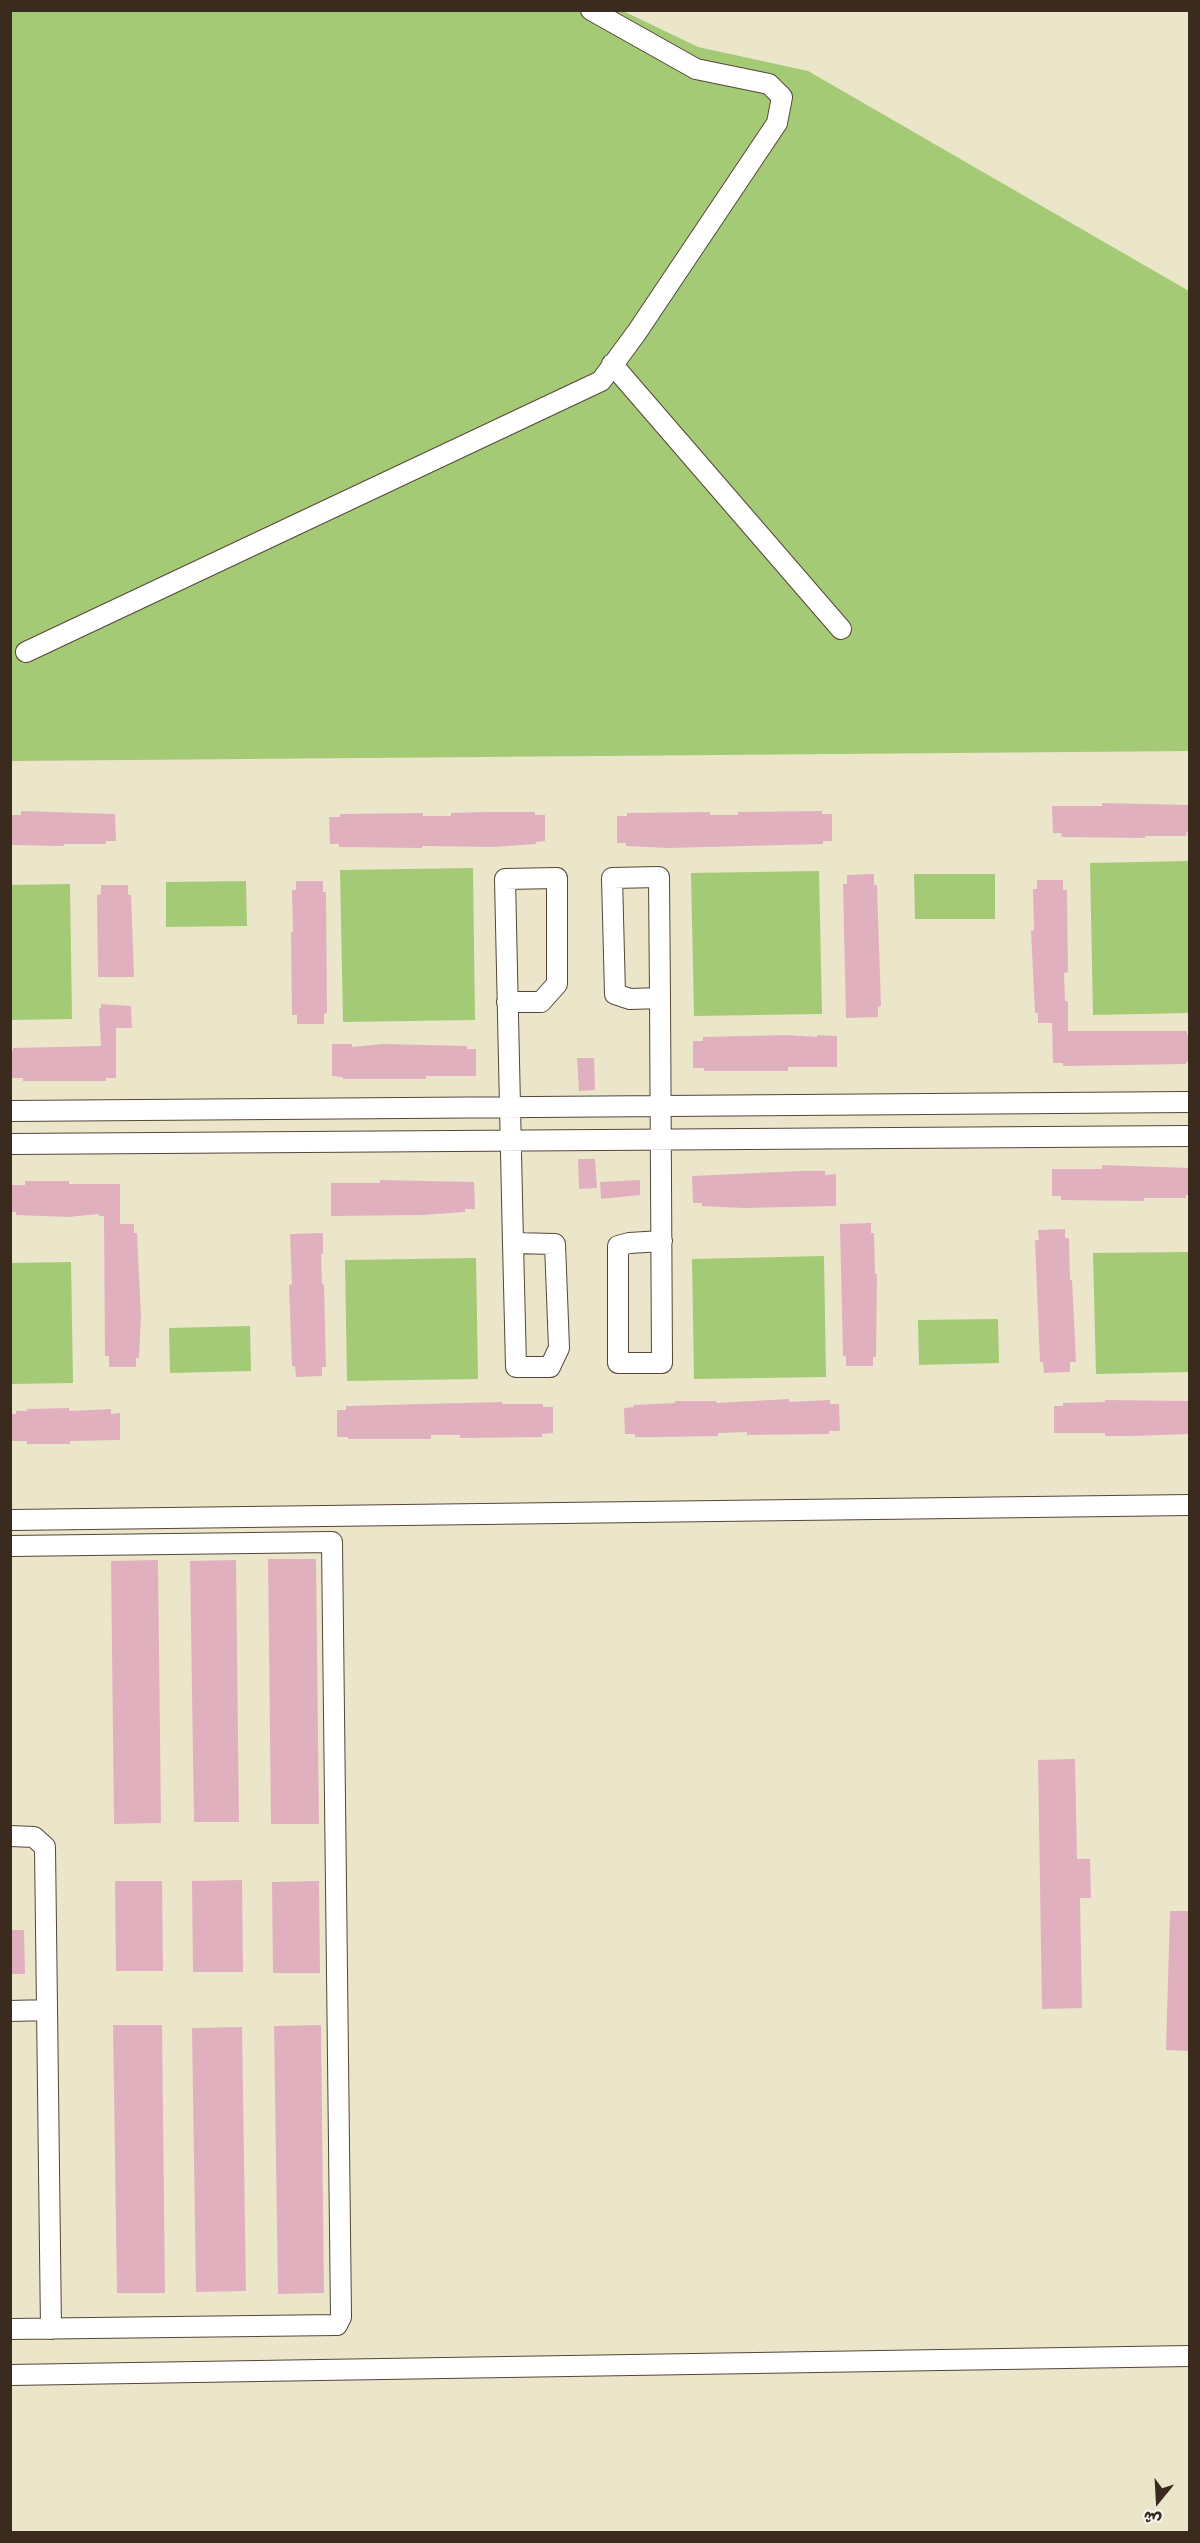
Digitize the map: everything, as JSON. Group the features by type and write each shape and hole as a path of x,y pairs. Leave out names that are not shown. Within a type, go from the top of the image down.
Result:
{"street":[{"path":"26,652 601,381 777,123 782,97 769,84 696,69 591,10"},
{"path":"612,364 841,629"},
{"path":"660,998 630,999 615,994 612,878 659,877 661,1106 661,1140 662,1241 662,1363 618,1363 618,1246 662,1241"},
{"path":"507,1002 541,1002 557,984 557,878 504,879 510,1141 516,1368 550,1367 559,1348 555,1244 513,1243"},
{"path":"10,1111 1190,1102"},
{"path":"955,1104 957,1138"},
{"path":"10,1144 1190,1136"},
{"path":"10,1520 1190,1505"},
{"path":"10,1546 332,1542 341,2317 338,2325 10,2329"},
{"path":"10,1836 34,1837 45,1847 51,2329"},
{"path":"10,2010 47,2010"},
{"path":"10,2375 1190,2356"}],"green space":[{"path":"10,11 623,11 698,47 808,71 1189,291 1189,751 11,761"},
{"path":"1189,861 1189,1013 1093,1015 1090,863"},
{"path":"473,868 475,1020 343,1022 340,870"},
{"path":"819,871 822,1014 694,1016 691,873"},
{"path":"914,874 995,874 995,919 915,919"},
{"path":"246,881 247,926 166,927 166,882"},
{"path":"70,884 72,1019 11,1020 11,885"},
{"path":"1189,1252 1189,1372 1096,1374 1093,1253"},
{"path":"824,1256 826,1377 694,1379 692,1259"},
{"path":"476,1258 478,1379 347,1381 345,1260"},
{"path":"71,1262 73,1383 11,1384 11,1263"},
{"path":"998,1319 999,1363 919,1365 918,1320"},
{"path":"250,1326 251,1371 170,1373 169,1328"}],"building":[{"path":"1102,803 1190,805 1190,832 1186,832 1187,836 1145,836 1145,838 1062,837 1061,833 1053,833 1052,806 1102,806"},
{"path":"21,811 115,814 116,841 106,841 106,844 64,844 64,846 12,845 10,815 21,815"},
{"path":"822,811 822,814 832,814 832,841 823,841 823,844 668,848 626,846 626,843 617,843 617,816 627,816 627,813 710,812 710,815 738,815 738,812"},
{"path":"535,812 535,815 545,815 545,841 536,842 536,844 494,847 339,847 339,844 330,844 329,817 340,817 340,814 423,813 423,816 451,816 451,813"},
{"path":"874,874 874,885 877,885 881,1006 878,1007 878,1017 846,1018 843,884 847,884 847,875"},
{"path":"1037,880 1063,880 1063,890 1067,890 1068,972 1064,973 1065,1001 1068,1001 1068,1031 1187,1031 1187,1035 1190,1035 1190,1062 1186,1064 1063,1066 1063,1063 1053,1063 1052,1023 1038,1023 1038,1013 1035,1013 1031,931 1034,930 1033,889 1037,889"},
{"path":"296,881 323,881 323,892 326,892 327,1013 324,1014 324,1024 297,1024 297,1015 292,1015 292,890 296,890"},
{"path":"101,885 128,885 128,895 131,895 134,977 98,977 97,895 101,894"},
{"path":"101,1004 131,1006 132,1028 116,1028 116,1078 106,1078 106,1081 23,1081 23,1078 10,1078 10,1051 13,1051 13,1048 101,1046 99,1008"},
{"path":"837,1036 837,1067 788,1067 788,1071 704,1071 704,1068 693,1068 693,1041 703,1041 703,1037"},
{"path":"332,1044 352,1044 352,1047 383,1044 467,1046 467,1049 476,1049 476,1076 426,1076 426,1079 343,1079 343,1077 332,1076"},
{"path":"577,1058 594,1058 595,1090 579,1091"},
{"path":"578,1159 595,1159 597,1188 579,1189"},
{"path":"1102,1165 1190,1168 1190,1195 1186,1195 1186,1198 1144,1198 1144,1201 1061,1200 1061,1196 1052,1196 1052,1169 1102,1169"},
{"path":"825,1171 825,1175 836,1174 836,1206 743,1208 702,1206 702,1203 693,1203 692,1176"},
{"path":"380,1180 474,1182 475,1209 465,1209 465,1212 423,1215 331,1216 331,1183 380,1183"},
{"path":"640,1180 640,1195 601,1199 600,1182"},
{"path":"25,1181 120,1184 120,1224 134,1224 134,1233 137,1233 141,1316 139,1358 136,1358 136,1367 109,1367 109,1356 105,1356 104,1216 99,1216 99,1214 68,1217 16,1215 16,1212 10,1212 10,1185 25,1185"},
{"path":"871,1223 871,1233 874,1233 875,1274 877,1274 876,1357 873,1357 873,1366 846,1366 846,1356 843,1356 840,1224"},
{"path":"1065,1229 1065,1238 1069,1238 1076,1362 1070,1362 1070,1372 1044,1373 1043,1362 1040,1362 1035,1240 1039,1240 1038,1230"},
{"path":"323,1233 323,1254 321,1254 326,1367 322,1367 322,1376 296,1377 295,1366 292,1366 290,1234"},
{"path":"789,1399 789,1402 830,1400 830,1404 839,1404 840,1431 829,1431 829,1434 747,1435 747,1432 718,1433 718,1436 660,1437 635,1437 635,1434 625,1434 624,1408 634,1407 633,1405 675,1403 675,1401 716,1401 717,1403"},
{"path":"1105,1400 1189,1401 1190,1431 1188,1434 1132,1436 1105,1436 1105,1433 1054,1433 1054,1406 1063,1406 1063,1403 1105,1402"},
{"path":"502,1402 502,1404 543,1404 543,1407 553,1407 553,1433 542,1434 542,1437 460,1438 460,1435 431,1435 431,1439 348,1439 348,1437 337,1437 337,1410 346,1410 346,1406"},
{"path":"69,1408 69,1411 111,1409 111,1414 120,1413 120,1440 70,1441 70,1444 27,1444 27,1441 10,1441 10,1414 16,1414 16,1411 27,1411 27,1409"},
{"path":"268,1559 316,1559 319,1824 271,1824"},
{"path":"158,1560 161,1823 114,1824 111,1561"},
{"path":"236,1560 239,1822 194,1822 190,1561"},
{"path":"1075,1759 1077,1859 1090,1859 1091,1898 1080,1898 1082,2008 1042,2009 1038,1760"},
{"path":"242,1880 243,1972 193,1972 192,1881"},
{"path":"115,1881 162,1881 163,1971 116,1971"},
{"path":"319,1881 320,1973 273,1973 272,1882"},
{"path":"1170,1911 1190,1911 1190,2051 1166,2050"},
{"path":"10,1930 24,1930 25,1974 10,1974"},
{"path":"113,2025 162,2025 165,2293 117,2293"},
{"path":"321,2025 324,2293 278,2294 274,2026"},
{"path":"242,2027 246,2291 196,2292 192,2028"}]}
